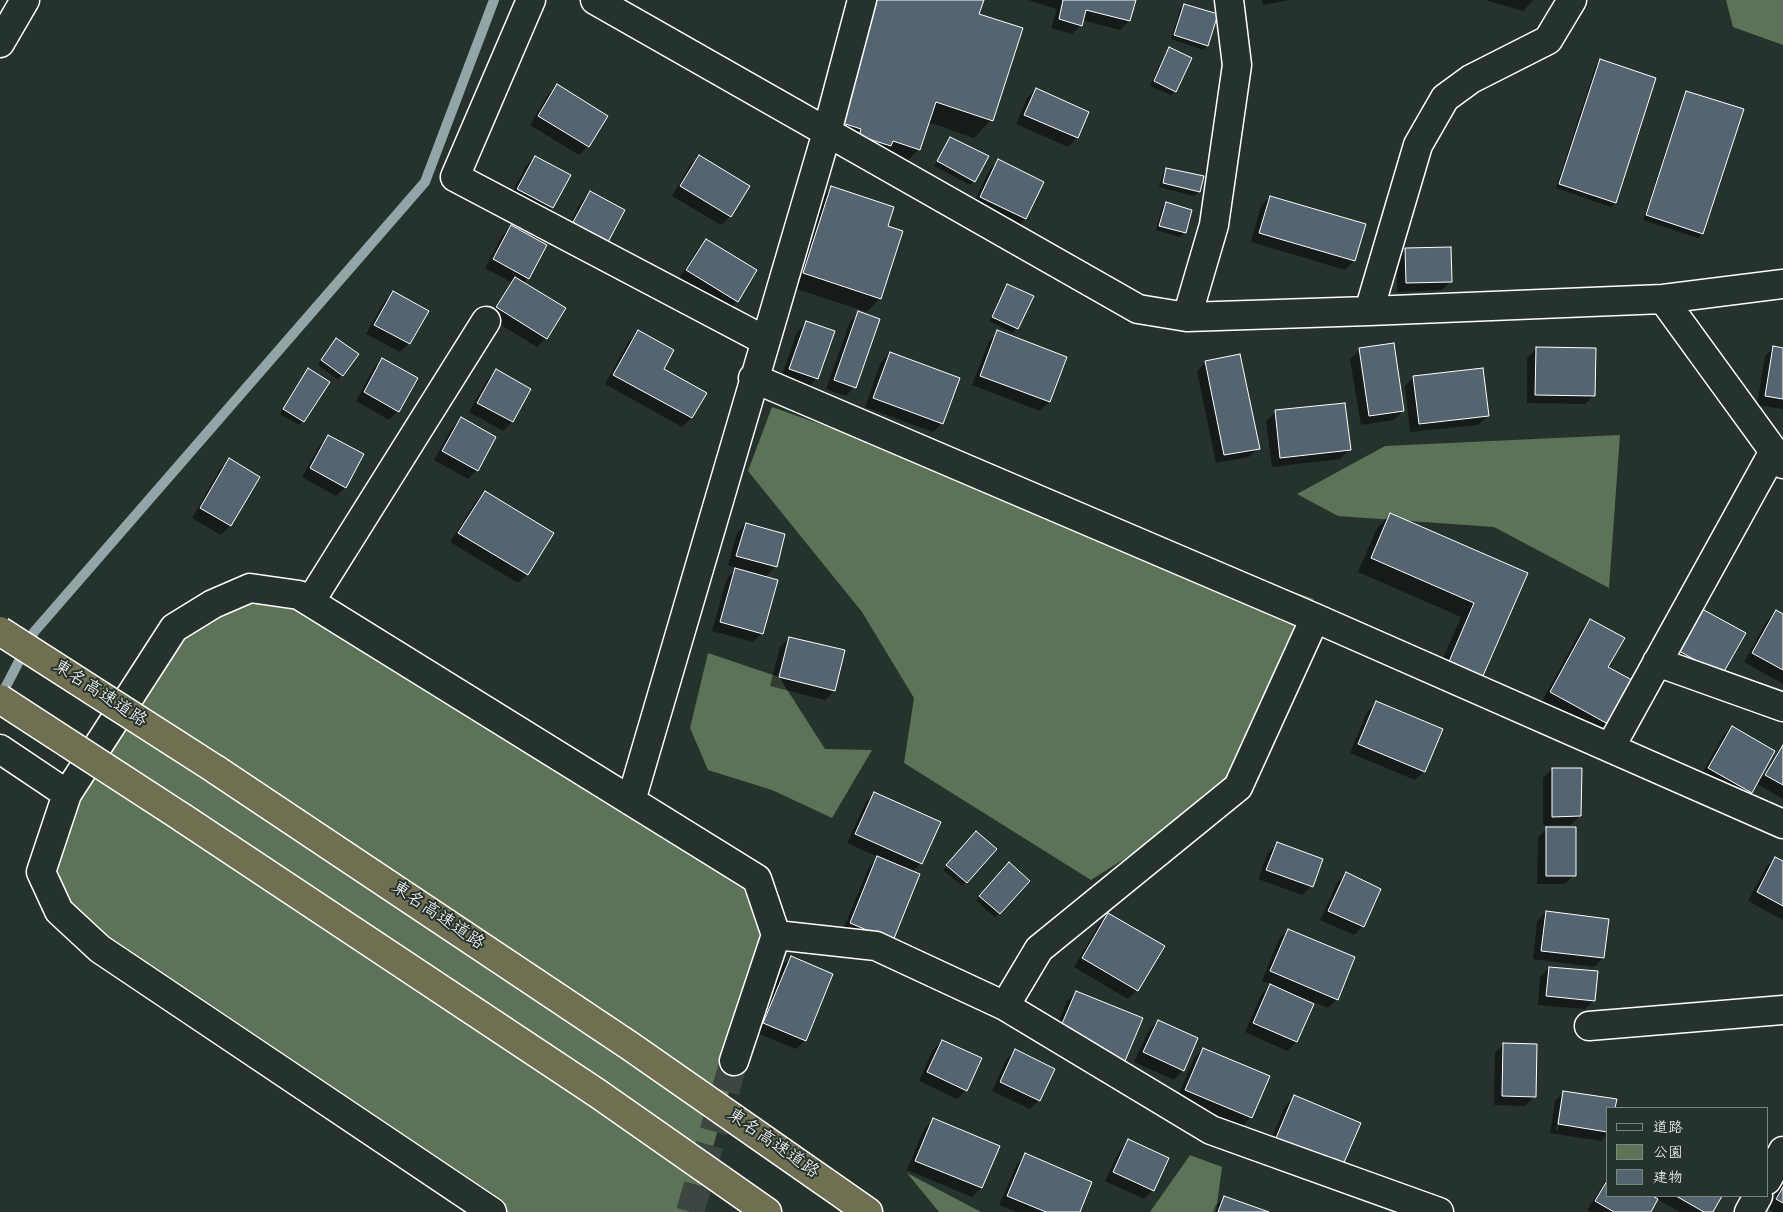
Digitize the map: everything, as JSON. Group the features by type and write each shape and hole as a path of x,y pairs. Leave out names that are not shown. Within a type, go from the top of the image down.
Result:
{"highway":[{"name":"東名高速道路","path":"0,631 215,769 622,1041 868,1212"},
{"path":"0,699 597,1093 767,1212"}],"street":[{"path":"0,43 25,0"},
{"path":"531,0 455,177 764,340"},
{"path":"595,0 1138,308 1187,317 1369,311 1663,299 1783,284"},
{"path":"631,801 764,340 827,132 862,0"},
{"path":"1187,317 1214,225 1237,66 1229,0"},
{"path":"1369,311 1418,145 1445,98 1471,79 1548,40 1572,0"},
{"path":"1610,748 1657,662 1778,457 1663,299"},
{"path":"310,602 486,321"},
{"path":"753,378 1315,618 1783,824"},
{"path":"492,1212 100,949 59,910 41,872 66,794 174,628 213,604 250,588 299,595 757,879 776,936 734,1061"},
{"path":"1005,1006 1039,949 1238,787 1315,618"},
{"path":"1657,662 1783,707"},
{"path":"0,749 66,794"},
{"path":"776,936 876,946 1005,1006 1211,1130 1439,1212"},
{"path":"1588,1026 1783,1010"},
{"path":"1768,1178 1783,1151"},
{"path":"1749,1212 1757,1197"}],"green space":[{"path":"1726,0 1783,0 1783,45 1733,27"},
{"path":"772,407 1314,599 1238,787 1091,880 904,763 914,698 862,612 748,471"},
{"path":"1620,435 1609,588 1494,527 1338,516 1297,494 1385,446"},
{"path":"250,588 299,595 757,879 762,979 694,1212 492,1212 59,911 48,850 174,628"},
{"path":"708,653 779,677 825,749 872,750 832,818 772,790 708,770 690,728"},
{"path":"1190,1155 1222,1167 1216,1212 1150,1212"},
{"path":"907,1173 981,1212 939,1212"}],"building":[{"path":"875,0 984,0 979,14 1023,28 993,121 936,102 920,150 893,141 891,146 859,136 861,129 836,121"},
{"path":"1063,0 1136,0 1130,21 1086,10 1082,26 1059,19"},
{"path":"1184,4 1218,14 1208,46 1174,35"},
{"path":"1169,47 1192,58 1176,92 1154,81"},
{"path":"1600,59 1656,78 1616,203 1559,184"},
{"path":"557,84 608,116 589,147 538,116"},
{"path":"1036,88 1089,112 1078,138 1024,115"},
{"path":"1686,91 1744,109 1703,234 1646,215"},
{"path":"950,137 989,156 975,182 937,161"},
{"path":"699,155 750,186 731,217 680,186"},
{"path":"535,156 571,175 553,208 517,189"},
{"path":"998,159 1044,182 1026,219 980,197"},
{"path":"1166,168 1204,176 1200,192 1163,183"},
{"path":"831,186 894,207 888,226 903,231 881,299 803,273"},
{"path":"590,191 625,210 607,244 572,224"},
{"path":"1270,196 1366,224 1355,261 1259,233"},
{"path":"1166,202 1192,210 1186,233 1159,226"},
{"path":"511,225 547,245 529,279 493,259"},
{"path":"706,239 757,270 738,302 686,270"},
{"path":"1451,247 1452,282 1406,283 1405,248"},
{"path":"515,277 566,308 547,339 496,307"},
{"path":"1007,284 1034,296 1018,329 992,317"},
{"path":"393,291 429,311 410,344 374,325"},
{"path":"858,311 880,319 856,388 834,380"},
{"path":"806,321 835,331 818,379 789,369"},
{"path":"638,330 674,350 664,369 707,393 692,418 613,375"},
{"path":"997,330 1067,357 1050,402 980,376"},
{"path":"336,338 359,354 343,376 321,360"},
{"path":"1394,343 1404,411 1369,416 1359,348"},
{"path":"1773,346 1783,348 1783,399 1765,396"},
{"path":"1536,347 1596,348 1595,396 1535,395"},
{"path":"890,352 960,378 943,424 873,398"},
{"path":"1240,354 1260,449 1224,455 1205,361"},
{"path":"382,358 418,378 399,412 364,392"},
{"path":"308,368 330,382 304,422 283,409"},
{"path":"1483,368 1489,416 1419,424 1413,376"},
{"path":"496,369 531,389 513,422 477,403"},
{"path":"1345,403 1351,450 1280,458 1275,410"},
{"path":"461,417 496,437 478,471 442,451"},
{"path":"328,435 364,454 346,488 310,468"},
{"path":"229,458 260,477 231,526 200,508"},
{"path":"485,491 554,533 528,575 458,533"},
{"path":"1390,513 1528,573 1482,678 1448,664 1474,603 1371,558"},
{"path":"746,523 785,534 777,567 736,556"},
{"path":"735,568 778,580 763,634 720,622"},
{"path":"1702,609 1746,633 1722,675 1679,651"},
{"path":"1776,610 1783,614 1783,670 1752,653"},
{"path":"1590,619 1625,638 1608,667 1632,680 1608,724 1550,692"},
{"path":"789,637 845,650 835,691 779,677"},
{"path":"1376,701 1443,729 1425,772 1358,744"},
{"path":"1732,726 1775,751 1752,793 1708,768"},
{"path":"1783,745 1783,785 1765,775"},
{"path":"1552,768 1582,768 1581,816 1552,817"},
{"path":"874,792 941,822 922,864 855,834"},
{"path":"1546,827 1576,827 1576,876 1546,876"},
{"path":"976,831 997,849 967,883 946,865"},
{"path":"1277,842 1323,859 1313,887 1266,870"},
{"path":"877,856 920,874 893,941 850,923"},
{"path":"1775,857 1783,861 1783,906 1757,892"},
{"path":"1009,862 1030,881 1000,914 979,896"},
{"path":"1346,872 1381,889 1364,927 1328,911"},
{"path":"1546,911 1609,919 1604,958 1541,951"},
{"path":"1108,913 1165,946 1138,991 1082,958"},
{"path":"1288,929 1355,957 1338,1000 1270,971"},
{"path":"791,956 833,974 806,1041 763,1023"},
{"path":"1549,967 1598,971 1595,1001 1546,996"},
{"path":"1270,984 1314,1004 1297,1042 1253,1023"},
{"path":"1076,991 1143,1018 1125,1061 1058,1033"},
{"path":"1158,1020 1198,1038 1184,1071 1143,1052"},
{"path":"942,1040 982,1058 967,1091 927,1072"},
{"path":"1503,1043 1537,1044 1536,1097 1502,1096"},
{"path":"1203,1048 1270,1076 1252,1118 1185,1090"},
{"path":"1015,1049 1055,1069 1040,1101 1000,1082"},
{"path":"1563,1091 1617,1099 1615,1107 1606,1107 1606,1132 1558,1124"},
{"path":"1294,1095 1361,1123 1343,1165 1276,1138"},
{"path":"933,1118 1000,1146 982,1188 915,1161"},
{"path":"1128,1139 1169,1158 1154,1191 1113,1172"},
{"path":"1025,1153 1092,1182 1080,1212 1046,1212 1007,1196"},
{"path":"1606,1183 1606,1197 1655,1197 1658,1199 1651,1212 1614,1212 1595,1201"},
{"path":"1783,1187 1783,1203 1776,1199"},
{"path":"1224,1196 1269,1212 1218,1212"},
{"path":"1678,1197 1721,1197 1713,1212 1704,1212"}],"waterway":[{"path":"0,698 34,632 425,182 494,0"}],"tunnel":[{"path":"690,1212 734,1061"}]}
